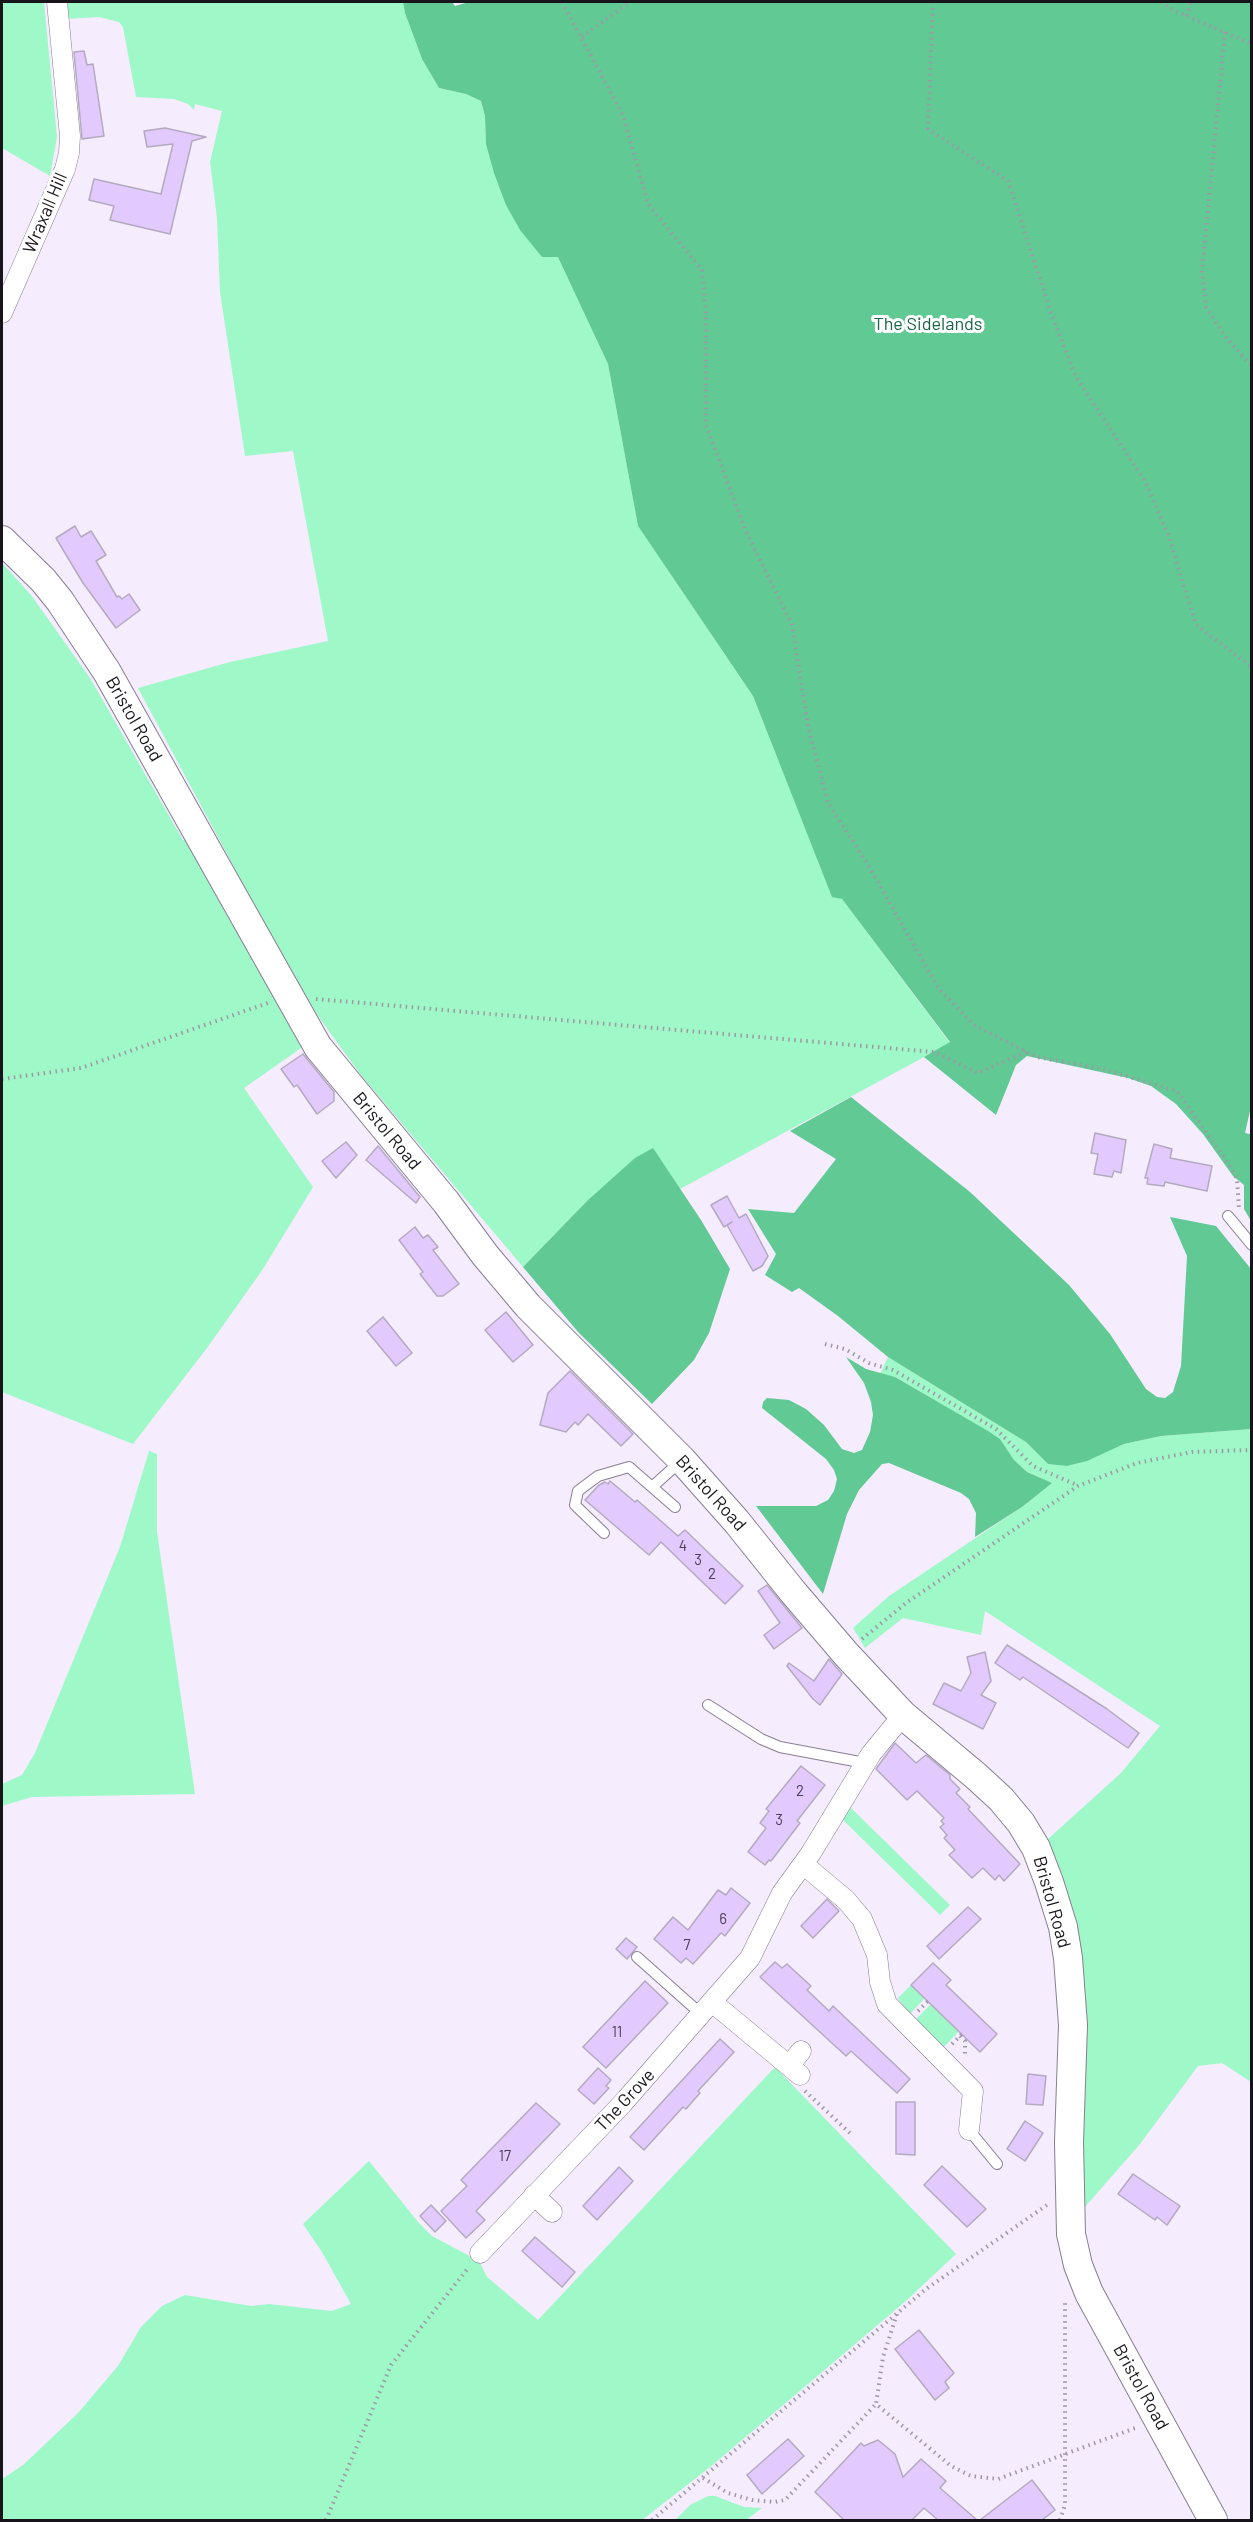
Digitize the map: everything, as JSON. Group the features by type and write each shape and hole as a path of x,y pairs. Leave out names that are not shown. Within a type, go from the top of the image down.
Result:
{"main road":[{"name":"Bristol Road","path":"2,540 43,580 60,601 107,672 287,996 318,1047 446,1202 485,1255 528,1306 682,1460 737,1522 846,1654 903,1715 1001,1799 1021,1823 1036,1848 1049,1882 1062,1927 1071,1986 1073,2025 1069,2142 1071,2234 1078,2265 1089,2292 1213,2520"}],"street":[{"name":"Wraxall Hill","path":"2,313 62,177 69,153 70,136 57,2"},
{"name":"The Grove","path":"480,2253 623,2103 750,1958 775,1905 879,1743 903,1715"},
{"path":"803,1864 846,1900 862,1919 877,1955 880,1982 887,2004 942,2071 974,2094 969,2130"},
{"path":"706,2008 797,2064"},
{"path":"534,2195 552,2212"}],"lane":[{"path":"1228,1216 1251,1245"},
{"path":"652,1487 682,1460"},
{"path":"604,1533 575,1505 578,1491 598,1476 629,1467 675,1507"},
{"path":"708,1705 761,1739 780,1747 865,1764"},
{"path":"637,1957 706,2008"},
{"path":"969,2130 997,2164"}],"path":[{"path":"562,2 623,115 648,204 702,270 706,313 706,425 745,529 792,625 808,726 828,803 867,862 939,989 974,1025 1037,1057 1102,1069 1177,1091 1237,1179 1242,1233"},
{"path":"582,37 630,2"},
{"path":"933,2 928,129 1008,180 1051,313 1076,377 1146,483 1169,537 1196,625 1251,667"},
{"path":"1161,2 1251,44"},
{"path":"1187,16 1191,2"},
{"path":"1225,32 1202,272 1206,306 1227,339 1251,366"},
{"path":"2,1079 81,1068 287,996 934,1052 978,1072 1027,1052"},
{"path":"825,1344 845,1349 869,1363 893,1370 996,1429 1033,1466 1078,1486"},
{"path":"846,1654 906,1603 1078,1486 1137,1463 1192,1452 1251,1450"},
{"path":"797,2064 794,2081 853,2136"},
{"path":"652,2520 926,2289 1070,2189"},
{"path":"326,2520 391,2365 480,2253"},
{"path":"1060,2520 1065,2505 1065,2295 1078,2265"},
{"path":"703,2478 728,2493 752,2500 774,2502 785,2500 876,2404 883,2357 898,2314"},
{"path":"876,2404 951,2466 971,2476 998,2479 1159,2419"}],"green space":[{"path":"2,2 44,2 57,137 50,176 2,148"},
{"path":"65,2 403,2 422,59 439,88 466,94 481,101 485,116 486,144 542,257 558,256 608,364 638,526 753,696 832,896 842,899 950,1043 680,1189 653,1149 587,1201 523,1267 360,1074 318,1016 287,966 138,688 230,662 328,641 293,451 245,456 220,292 217,218 210,162 222,111 195,104 194,110 188,104 174,99 136,97 123,27 119,22 99,17 65,19"},
{"name":"The Sidelands","path":"403,2 452,2 455,6 469,2 1251,2 1252,1102 1245,1133 1250,1134 1251,1127 1251,1221 1244,1209 1244,1185 1233,1176 1203,1134 1176,1104 1151,1086 1128,1078 1027,1056 1016,1065 996,1115 924,1057 950,1042 842,899 832,897 753,696 638,526 608,364 558,257 542,257 520,230 506,205 494,173 486,144 485,116 481,101 466,94 439,88 422,59"},
{"path":"2,563 31,595 90,678 183,840 189,837 304,1046 244,1088 313,1187 263,1269 207,1348 133,1444 2,1392"},
{"path":"851,1097 970,1192 1069,1285 1110,1334 1146,1389 1157,1397 1165,1398 1173,1392 1181,1366 1187,1256 1170,1217 1216,1226 1251,1269 1251,1429 1161,1436 1124,1444 1087,1461 1067,1466 1048,1464 1026,1442 888,1357 799,1288 792,1292 765,1275 776,1254 748,1209 794,1213 836,1159 790,1131"},
{"path":"653,1148 701,1220 730,1269 709,1333 694,1360 652,1404 579,1333 523,1267 587,1201 635,1158"},
{"path":"846,1357 866,1369 895,1377 988,1431 1000,1439 1014,1460 1027,1472 1052,1483 1022,1507 975,1537 976,1513 969,1499 961,1493 889,1463 882,1464 859,1490 847,1514 823,1594 756,1506 816,1506 828,1500 834,1491 837,1479 826,1459 762,1408 767,1398 789,1400 806,1409 824,1425 842,1449 854,1453 862,1450 870,1432 873,1415 871,1402 864,1383"},
{"path":"888,1357 1026,1442 1048,1464 1067,1466 1086,1461 1124,1444 1161,1436 1251,1429 1251,2082 1222,2063 1198,2066 1140,2144 1078,2215 1068,1897 1048,1839 1121,1773 1160,1726 985,1611 981,1635 903,1618 865,1648 853,1628 889,1596 1022,1507 1051,1483 1027,1472 1014,1460 1000,1439 895,1377 880,1374"},
{"path":"149,1451 157,1454 157,1532 195,1794 32,1797 2,1806 2,1784 22,1775 35,1753 120,1547"},
{"path":"850,1807 950,1905 940,1915 843,1820"},
{"path":"911,1985 925,1998 910,2014 898,1998"},
{"path":"931,2004 959,2031 944,2047 916,2019"},
{"path":"775,2067 956,2254 907,2300 709,2468 642,2520 2,2520 2,2479 23,2465 78,2413 118,2366 141,2327 162,2306 185,2295 251,2306 269,2304 332,2311 351,2304 322,2252 303,2224 369,2161 432,2236 479,2261 487,2277 538,2320"},
{"path":"708,2496 715,2496 744,2507 762,2508 746,2520 675,2520 690,2505"}],"building":[{"path":"84,51 87,65 93,64 104,136 82,139 74,52"},
{"path":"165,128 206,137 192,141 170,234 110,220 114,206 89,200 94,179 161,194 173,144 147,147 144,131"},
{"path":"75,526 81,537 91,531 106,555 96,561 117,597 122,599 129,594 140,610 116,628 83,583 56,538"},
{"path":"303,1054 334,1092 334,1101 317,1114 297,1085 294,1087 281,1069"},
{"path":"1095,1133 1126,1140 1121,1173 1114,1171 1112,1177 1094,1174 1098,1154 1091,1153"},
{"path":"346,1142 357,1155 336,1178 322,1161"},
{"path":"1154,1144 1172,1149 1170,1158 1212,1166 1207,1191 1165,1182 1164,1186 1147,1184 1148,1178 1145,1178"},
{"path":"378,1146 420,1197 416,1203 366,1160"},
{"path":"727,1196 739,1218 746,1214 768,1256 762,1266 753,1271 727,1225 724,1227 711,1205"},
{"path":"415,1227 423,1238 428,1235 438,1247 433,1250 459,1284 443,1296 437,1296 420,1274 423,1272 399,1240"},
{"path":"506,1312 533,1345 513,1362 485,1330"},
{"path":"383,1317 412,1353 396,1366 367,1331"},
{"path":"570,1371 633,1434 621,1446 588,1414 578,1425 575,1422 566,1432 540,1425 548,1393"},
{"path":"610,1481 635,1502 637,1500 678,1536 685,1530 743,1586 725,1604 661,1542 649,1555 585,1500 599,1485 605,1482 608,1484"},
{"path":"767,1585 802,1628 774,1649 764,1635 780,1623 758,1591"},
{"path":"1007,1645 1107,1709 1139,1733 1128,1748 1023,1677 1020,1680 995,1663"},
{"path":"985,1652 991,1681 981,1695 996,1703 983,1729 933,1704 944,1683 961,1691 971,1673 967,1657"},
{"path":"829,1659 842,1674 820,1705 787,1666 789,1663 814,1681"},
{"path":"895,1743 916,1763 926,1755 950,1775 950,1779 960,1789 956,1793 970,1807 968,1809 1020,1864 1004,1881 999,1875 995,1880 983,1868 972,1878 949,1855 955,1850 944,1838 947,1835 940,1827 944,1824 941,1821 944,1818 917,1791 907,1800 876,1769"},
{"path":"801,1766 825,1785 797,1821 800,1823 771,1861 769,1860 765,1865 748,1852 766,1828 760,1823 769,1811 766,1809"},
{"path":"731,1888 750,1903 725,1936 721,1933 693,1964 686,1958 681,1963 654,1939 673,1917 688,1930 718,1890 726,1895"},
{"path":"827,1899 839,1911 813,1938 801,1926"},
{"path":"968,1907 981,1919 939,1959 927,1946"},
{"path":"626,1938 637,1947 627,1959 616,1949"},
{"path":"775,1962 782,1968 787,1964 811,1986 807,1990 829,2011 833,2006 910,2079 897,2093 851,2051 846,2056 760,1977"},
{"path":"933,1963 951,1980 946,1985 997,2034 980,2052 911,1985"},
{"path":"645,1981 668,2003 606,2068 583,2047"},
{"path":"720,2039 734,2052 698,2091 700,2093 686,2109 683,2107 644,2150 630,2137"},
{"path":"598,2068 611,2080 606,2086 609,2088 594,2104 578,2090"},
{"path":"1028,2074 1046,2076 1043,2105 1026,2104"},
{"path":"896,2102 915,2102 915,2155 896,2154"},
{"path":"536,2103 560,2124 476,2211 485,2220 466,2238 441,2211 467,2186 461,2180"},
{"path":"1025,2121 1043,2133 1025,2161 1007,2149"},
{"path":"942,2166 986,2209 967,2227 924,2185"},
{"path":"619,2167 633,2181 597,2220 583,2206"},
{"path":"1133,2174 1180,2206 1167,2225 1157,2217 1155,2220 1118,2194"},
{"path":"431,2205 446,2221 435,2232 420,2216"},
{"path":"535,2237 575,2272 562,2287 522,2251"},
{"path":"919,2330 954,2373 945,2382 949,2388 935,2400 895,2349"},
{"path":"788,2439 804,2456 762,2494 747,2475"},
{"path":"878,2440 895,2454 903,2477 921,2459 946,2481 940,2488 977,2520 938,2520 924,2508 912,2520 844,2520 815,2492 861,2443 864,2446"},
{"path":"1032,2480 1055,2510 1042,2520 980,2520"}]}
